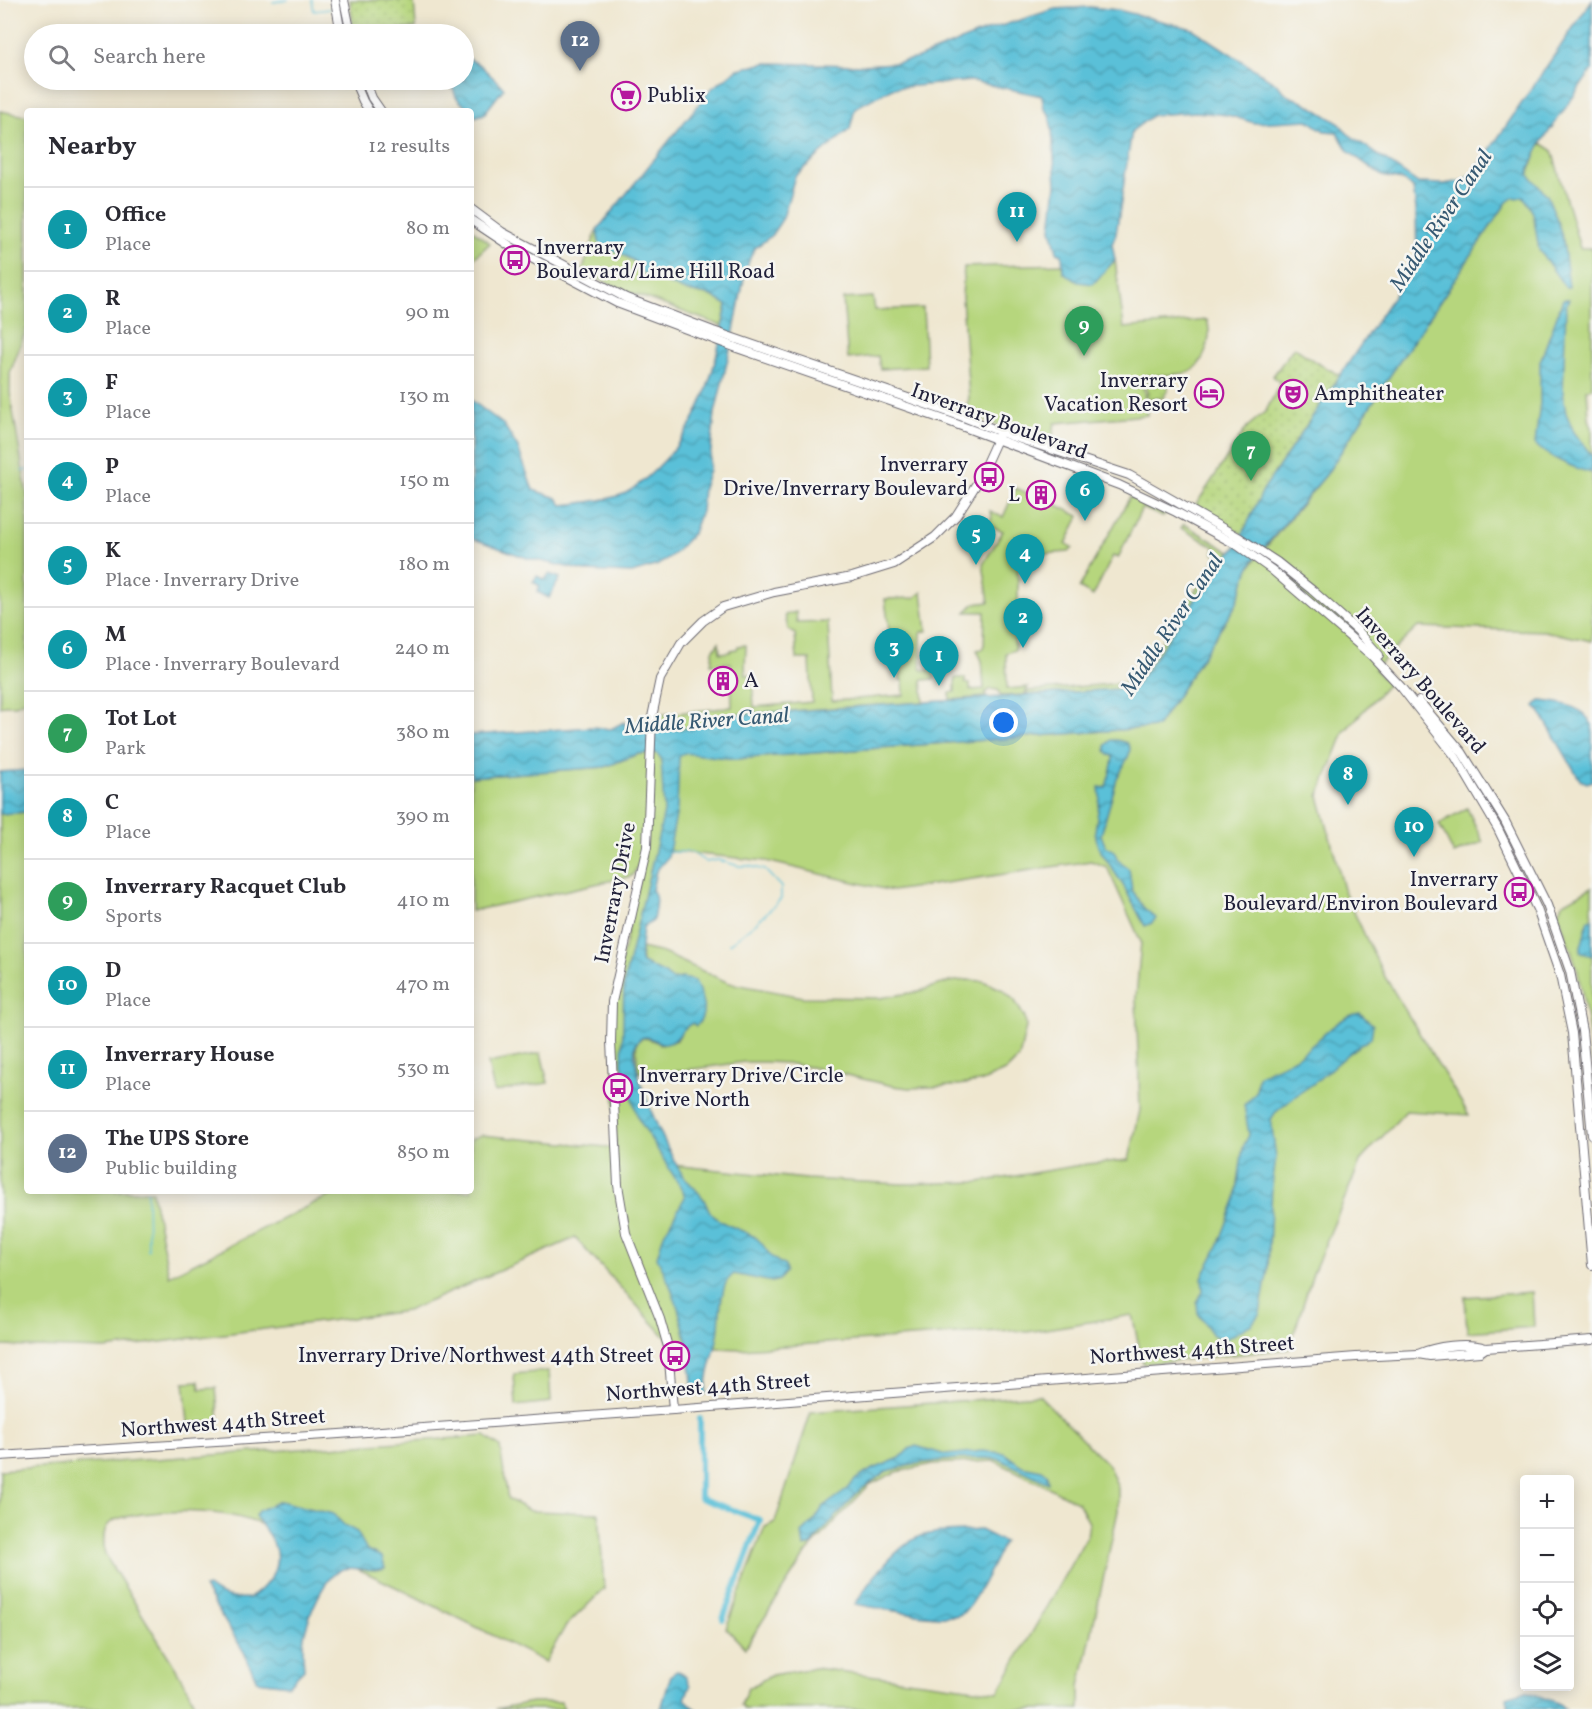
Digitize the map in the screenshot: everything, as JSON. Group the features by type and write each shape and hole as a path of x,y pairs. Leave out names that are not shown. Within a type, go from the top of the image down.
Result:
{"street":[{"path":"334,0 338,24"},
{"path":"344,0 349,24"},
{"path":"359,90 367,108"},
{"path":"365,90 379,108"},
{"path":"369,90 372,98"},
{"name":"Inverrary Boulevard","path":"474,211 502,232 626,298 713,331 966,418 998,436 1119,485 1239,542"},
{"name":"Inverrary Boulevard","path":"474,222 516,250 617,303 737,348 998,436 1129,475 1312,590 1358,631 1462,752 1505,821 1542,893 1570,971 1582,1031 1592,1135"},
{"name":"Inverrary Drive","path":"673,1410 668,1347 660,1319 626,1233 618,1185 611,1042 612,1002 647,847 653,704 660,679 681,643 703,621 723,607 774,592 852,577 894,564 934,537 956,516 977,483 998,436"},
{"name":"Inverrary Boulevard","path":"1260,556 1376,660 1401,687 1455,756 1498,829 1537,909 1560,975 1572,1033 1592,1265"},
{"name":"Northwest 44th Street","path":"0,1456 301,1437 1418,1354 1428,1350 1460,1346 1486,1348 1592,1340"}],"green space":[{"path":"350,0 414,0 416,24 353,24"},
{"path":"0,111 24,115 24,335 10,373 10,393 24,477 24,701 16,705 0,707"},
{"path":"1541,143 1552,150 1580,248 1592,248 1592,388 1587,389 1589,419 1592,428 1592,641 1544,631 1418,627 1374,669 1388,684 1344,732 1319,796 1345,893 1382,972 1469,1115 1406,1111 1361,1160 1313,1273 1289,1349 1143,1364 1132,1315 1027,1332 1012,1330 740,1349 674,1346 575,1238 407,1311 105,1349 0,1346 0,814 24,812 24,1194 153,1194 169,1276 335,1194 474,1194 474,1138 481,1135 616,1148 612,1002 645,855 632,876 474,910 474,777 605,767 638,754 656,753 661,758 683,752 735,759 1157,727 1236,605 1249,568 1326,475 1391,374 1507,202 1519,190","holes":["660,850 766,861 892,891 1091,861 1107,867 1141,942 1136,997 1140,1110 1129,1160 1087,1164 979,1182 902,1184 806,1179 672,1165 643,1117 625,1021 645,906"]},
{"path":"597,230 599,242 605,251 617,251 683,290 712,296 727,305 722,326 624,290 582,271"},
{"path":"474,231 490,243 474,258"},
{"path":"1115,260 1124,328 1207,320 1208,343 1197,365 1185,373 1142,376 1147,415 1055,423 1051,445 965,413 969,398 962,297 964,267 1062,264 1063,272 1093,283"},
{"path":"873,297 875,310 923,308 926,366 880,369 878,356 848,359 843,299"},
{"path":"1294,347 1340,375 1263,490 1245,536 1195,506 1247,427 1266,411 1280,383 1273,376"},
{"path":"1146,382 1167,382 1168,389 1163,398 1147,398"},
{"path":"1016,488 1079,516 1066,544 1073,548 1069,552 1018,556 1018,602 1008,613 1009,625 1014,624 1015,650 1006,653 1007,689 1028,687 1024,695 1001,696 998,690 990,689 985,693 986,697 950,700 950,693 955,692 955,678 965,678 965,683 970,684 970,690 984,689 982,661 977,650 982,649 984,645 985,612 966,612 974,604 989,602 983,564 1003,531 989,525 992,516 990,511 1003,517"},
{"path":"1130,497 1165,514 1163,517 1142,508 1118,558 1113,556 1093,596 1079,588"},
{"path":"1184,524 1232,553 1134,688 1026,695 1028,691 1135,682 1218,556 1213,552 1215,547 1181,528"},
{"path":"922,592 927,631 921,632 921,670 933,670 935,679 922,680 924,702 732,715 696,728 656,731 660,715 732,707 731,663 711,664 713,651 719,642 720,653 730,652 738,646 746,645 745,672 746,675 752,675 754,707 812,702 810,659 797,659 795,634 788,629 785,615 796,612 797,623 828,622 832,701 904,695 903,680 900,680 903,667 902,653 892,653 885,599 914,598"},
{"path":"1467,808 1483,842 1454,854 1439,824"},
{"path":"1592,887 1592,1064 1588,1024 1577,968 1558,912 1562,904"},
{"path":"641,948 663,953 729,983 803,997 880,998 916,992 948,982 983,981 1003,990 1015,1001 1025,1018 1026,1027 1019,1058 1007,1070 980,1082 910,1088 786,1063 744,1062 658,1074 639,1072 636,1048 640,1039 652,1040 662,1045 677,1040 685,1026 694,1023 696,1026 703,1004 695,981 682,978 672,980 642,963"},
{"path":"541,1053 548,1083 494,1092 488,1063"},
{"path":"1532,1292 1534,1327 1467,1332 1465,1297"},
{"path":"549,1371 551,1402 516,1406 514,1374"},
{"path":"199,1381 200,1389 216,1388 219,1422 188,1423 184,1382"},
{"path":"1039,1395 1109,1466 1118,1488 1118,1511 1080,1686 1080,1709 744,1709 741,1705 748,1688 772,1675 815,1668 998,1692 1087,1536 1089,1523 1078,1502 995,1461 932,1464 896,1472 869,1485 807,1552 745,1648 726,1628 765,1527 775,1522 811,1412"},
{"path":"485,1436 500,1447 508,1499 530,1511 599,1513 604,1589 565,1627 545,1662 408,1593 263,1525 213,1513 142,1514 110,1523 104,1535 105,1555 176,1669 196,1709 0,1709 0,1470"},
{"path":"532,1702 561,1702 564,1709 496,1709"}],"water":[{"name":"Middle River Canal","path":"1592,0 1592,70 1541,143 1529,175 1547,195 1556,217 1563,240 1569,287 1565,287 1539,250 1533,213 1524,197 1514,197 1507,202 1326,475 1256,557 1249,568 1236,605 1157,727 735,759 684,753 679,757 677,810 668,857 656,871 652,890 656,901 653,921 643,927 640,957 642,963 672,980 682,978 695,981 702,998 703,1015 696,1026 693,1023 689,1025 671,1043 663,1044 644,1037 640,1039 635,1052 637,1068 650,1108 668,1148 682,1174 703,1198 709,1211 727,1225 756,1238 772,1257 785,1266 786,1271 779,1280 772,1282 734,1274 728,1280 720,1306 718,1336 706,1394 693,1395 689,1358 678,1307 657,1257 664,1234 685,1197 638,1118 622,1064 624,982 664,812 661,758 656,753 638,754 605,767 474,777 474,735 593,727 611,729 624,722 627,729 655,731 692,727 732,715 1134,688 1206,584 1238,544 1263,490 1417,261 1416,209 1413,188 1402,180 1382,176 1348,151 1337,132 1324,131 1308,120 1254,123 1228,115 1196,112 1153,115 1132,131 1116,234 1112,244 1115,260 1093,284 1078,282 1063,272 1062,254 1057,252 1051,229 1056,185 1052,130 1042,96 971,81 892,88 855,108 850,129 795,176 783,218 771,236 755,248 750,258 715,413 709,470 703,488 701,511 693,533 675,553 658,565 632,573 585,571 527,558 474,539 474,402 504,425 518,448 533,490 557,498 562,505 599,500 626,493 650,475 674,449 687,431 706,392 718,350 727,305 712,296 683,290 637,270 634,261 617,251 605,252 599,242 597,230 711,89 738,69 766,63 861,65 896,63 918,58 988,30 1055,9 1090,7 1118,10 1193,29 1274,82 1289,96 1306,103 1340,124 1347,133 1418,183 1444,184 1462,181 1474,173"},
{"path":"474,62 504,88 484,114 475,117 474,108 466,108 456,97 454,90 474,90"},
{"path":"1563,299 1569,299 1566,305 1563,395 1566,413 1574,432 1592,456 1592,473 1561,461 1535,444 1540,403 1540,362"},
{"path":"549,574 560,578 549,598 537,592 540,586 533,582 537,576 545,580"},
{"path":"1540,701 1570,706 1588,718 1592,725 1592,781 1587,783 1580,780 1535,706"},
{"path":"1111,740 1127,743 1130,748 1117,779 1101,835 1105,845 1114,851 1118,860 1129,869 1132,890 1144,908 1156,918 1145,926 1123,885 1098,847 1095,831 1100,797 1099,787 1106,788 1112,764 1113,756 1106,751 1106,745"},
{"path":"24,770 24,812 0,814 0,772"},
{"path":"1592,918 1592,956 1580,951 1588,921"},
{"path":"1360,1013 1373,1025 1371,1038 1298,1094 1275,1113 1271,1120 1276,1158 1272,1186 1268,1270 1260,1313 1252,1324 1224,1340 1213,1335 1198,1313 1197,1303 1203,1291 1202,1278 1218,1246 1236,1198 1243,1147 1249,1135 1244,1105 1256,1092 1258,1076 1296,1057 1336,1024"},
{"path":"916,1446 946,1455 982,1451 1004,1453 1022,1466 1042,1470 1047,1474 1048,1483 999,1459 955,1459 920,1463 887,1471 860,1490 812,1545 804,1547 802,1533 815,1520 823,1507 844,1492 856,1479 900,1458"},
{"path":"280,1501 333,1514 344,1525 357,1532 367,1550 382,1557 385,1568 343,1569 329,1579 313,1608 306,1628 303,1644 304,1669 288,1685 257,1681 244,1652 204,1588 208,1587 228,1597 250,1598 262,1588 275,1569 276,1553 274,1545 255,1516 258,1511"},
{"path":"980,1530 1004,1542 978,1592 961,1614 926,1615 855,1604 885,1564 915,1539 937,1532"},
{"path":"677,1671 686,1676 690,1686 685,1699 696,1709 661,1709 671,1675"},
{"path":"1526,1691 1558,1703 1565,1709 1509,1709 1507,1697"}],"waterway":[{"path":"273,2 288,0"},
{"path":"312,0 314,11 330,9"},
{"path":"669,852 691,852 706,862 718,860 765,870 781,887 781,899 729,944"},
{"path":"147,1194 148,1250"},
{"path":"700,1419 700,1498 760,1520 723,1619"}],"place":[{"name":"The UPS Store","path":"580,71"},
{"name":"Publix","path":"626,96"},
{"name":"Inverrary House","path":"1017,242"},
{"name":"Inverrary Boulevard/Lime Hill Road","path":"515,260"},
{"name":"Inverrary Racquet Club","path":"1084,356"},
{"name":"Inverrary Vacation Resort","path":"1209,393"},
{"name":"Amphitheater","path":"1293,394"},
{"name":"Inverrary Drive/Inverrary Boulevard","path":"989,477"},
{"name":"Tot Lot","path":"1251,481"},
{"name":"L","path":"1041,495"},
{"name":"M","path":"1085,521"},
{"name":"K","path":"976,565"},
{"name":"P","path":"1025,584"},
{"name":"R","path":"1023,648"},
{"name":"F","path":"894,678"},
{"name":"A","path":"723,681"},
{"name":"Office","path":"939,686"},
{"name":"C","path":"1348,805"},
{"name":"D","path":"1414,857"},
{"name":"Inverrary Boulevard/Environ Boulevard","path":"1519,892"},
{"name":"Inverrary Drive/Circle Drive North","path":"618,1088"},
{"name":"Inverrary Drive/Northwest 44th Street","path":"675,1356"}]}
